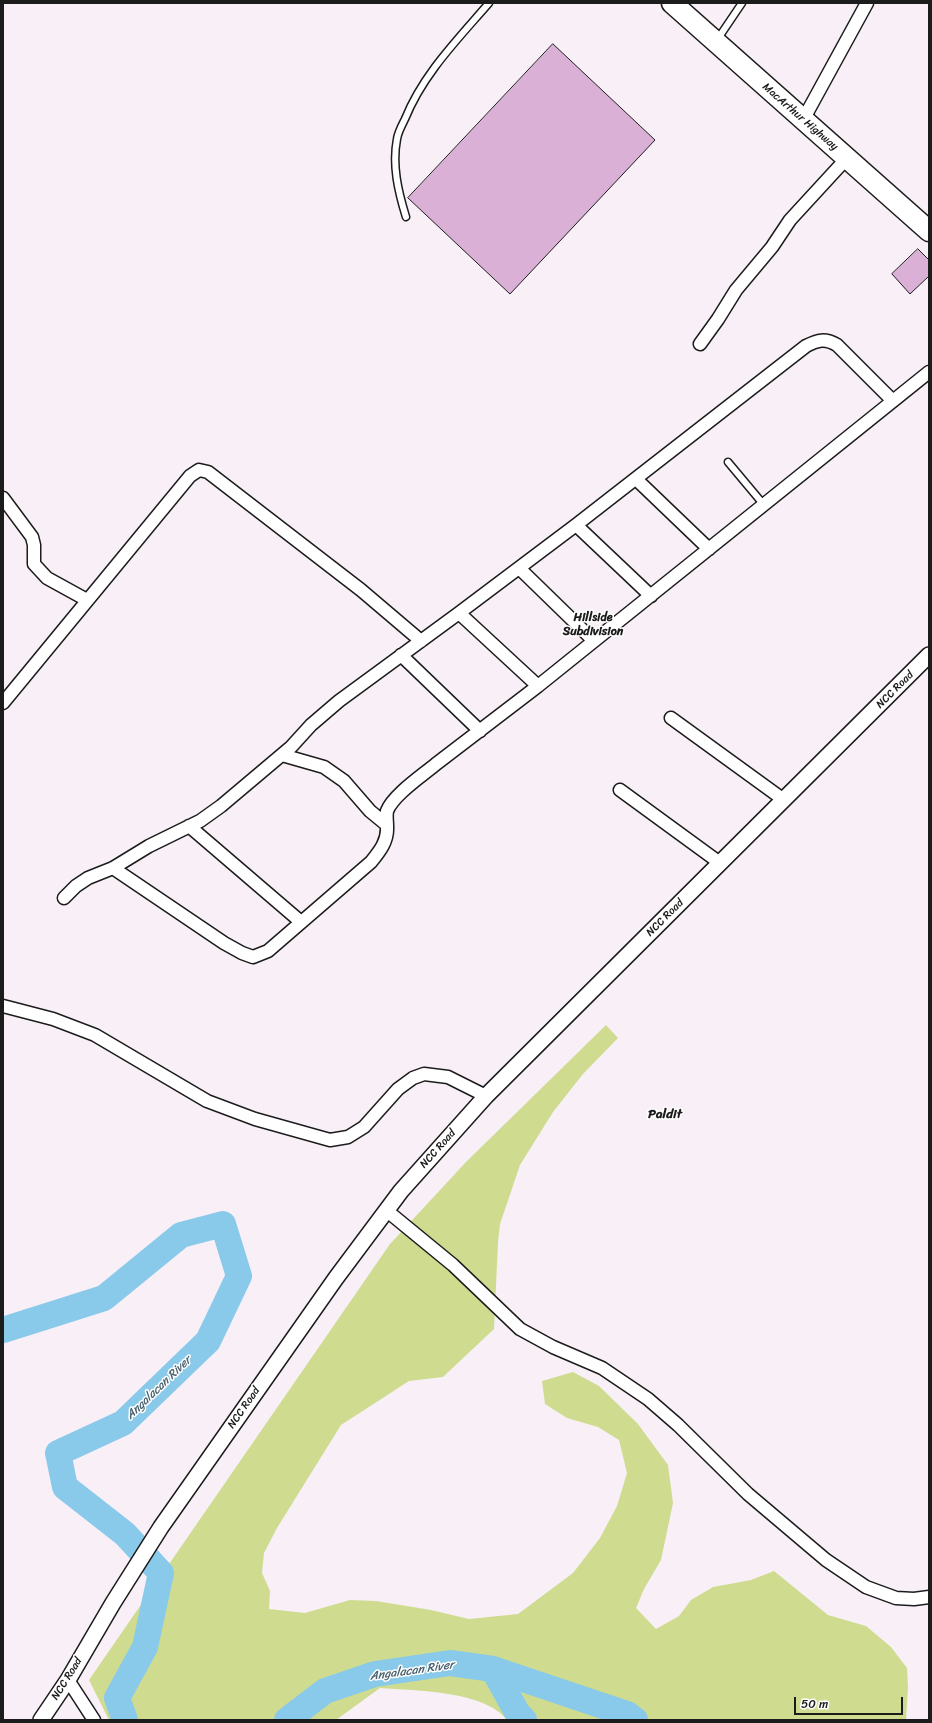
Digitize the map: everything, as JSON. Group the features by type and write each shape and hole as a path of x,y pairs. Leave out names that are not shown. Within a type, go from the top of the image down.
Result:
{"highway":[{"name":"MacArthur Highway","path":"672,3 929,231"}],"street":[{"path":"803,120 867,3"},
{"path":"700,344 718,320 736,290 772,247 790,220 847,158"},
{"path":"64,898 76,886 88,878 113,868 149,846 200,821 221,806 282,755 311,725 339,700 459,613 576,525 806,346 824,339 837,346 893,401"},
{"path":"113,868 224,943 242,953 253,957 268,950 371,862 380,850 387,834 386,817 393,802 436,764 652,596 929,372"},
{"path":"3,703 190,476 199,470 208,472 361,590 421,641"},
{"path":"636,479 709,549"},
{"path":"3,498 32,537 34,544 34,564 47,578 87,600"},
{"path":"576,525 652,596"},
{"path":"519,568 594,641"},
{"path":"459,613 538,686"},
{"path":"401,655 480,731"},
{"name":"NCC Road","path":"41,1720 68,1680 113,1603 161,1527 336,1278 386,1210 486,1096 929,655"},
{"path":"671,718 784,800"},
{"path":"282,755 324,767 344,781 370,811 387,825"},
{"path":"620,790 720,863"},
{"path":"189,826 301,922"},
{"path":"3,1006 53,1019 95,1035 207,1101 255,1119 330,1140 348,1138 364,1127 398,1089 413,1078 424,1074 448,1077 486,1096"},
{"path":"386,1210 453,1265 520,1329 560,1350 602,1368 648,1399 678,1425 748,1494 826,1560 866,1588 896,1598 914,1599 929,1597"},
{"path":"68,1680 94,1720"}],"lane":[{"path":"406,217 398,185 395,158 397,137 411,105 432,70 489,3"},
{"path":"715,42 742,3"},
{"path":"728,462 764,505"}],"green space":[{"path":"606,1025 618,1038 583,1074 553,1112 520,1165 500,1224 494,1329 443,1377 409,1381 341,1425 277,1528 264,1553 262,1573 270,1591 269,1609 305,1613 350,1600 376,1601 431,1610 469,1619 518,1614 573,1573 600,1538 617,1506 627,1473 619,1440 598,1427 567,1418 545,1404 542,1381 573,1372 599,1386 638,1424 668,1465 673,1503 661,1560 644,1589 636,1608 656,1629 679,1616 691,1600 713,1587 751,1580 774,1571 828,1615 866,1626 891,1647 907,1668 908,1687 906,1720 507,1720 496,1710 466,1697 430,1692 380,1688 336,1720 109,1720 89,1680 390,1244 466,1162"}],"building":[{"path":"553,44 655,140 510,294 408,198"},
{"path":"918,249 929,260 929,276 910,294 892,274"}],"waterway":[{"name":"Angalacan River","path":"3,1330 104,1298 181,1235 223,1224 239,1276 208,1341 123,1423 58,1453 65,1487 125,1534 161,1573 145,1647 117,1698 125,1720"},
{"name":"Angalacan River","path":"287,1720 325,1691 375,1674 450,1663 493,1669 627,1714 635,1720"},
{"path":"493,1669 518,1714 524,1720"}],"district":[{"name":"Hillside Subdivision","path":"593,625"},
{"name":"Paldit","path":"665,1115"}]}
